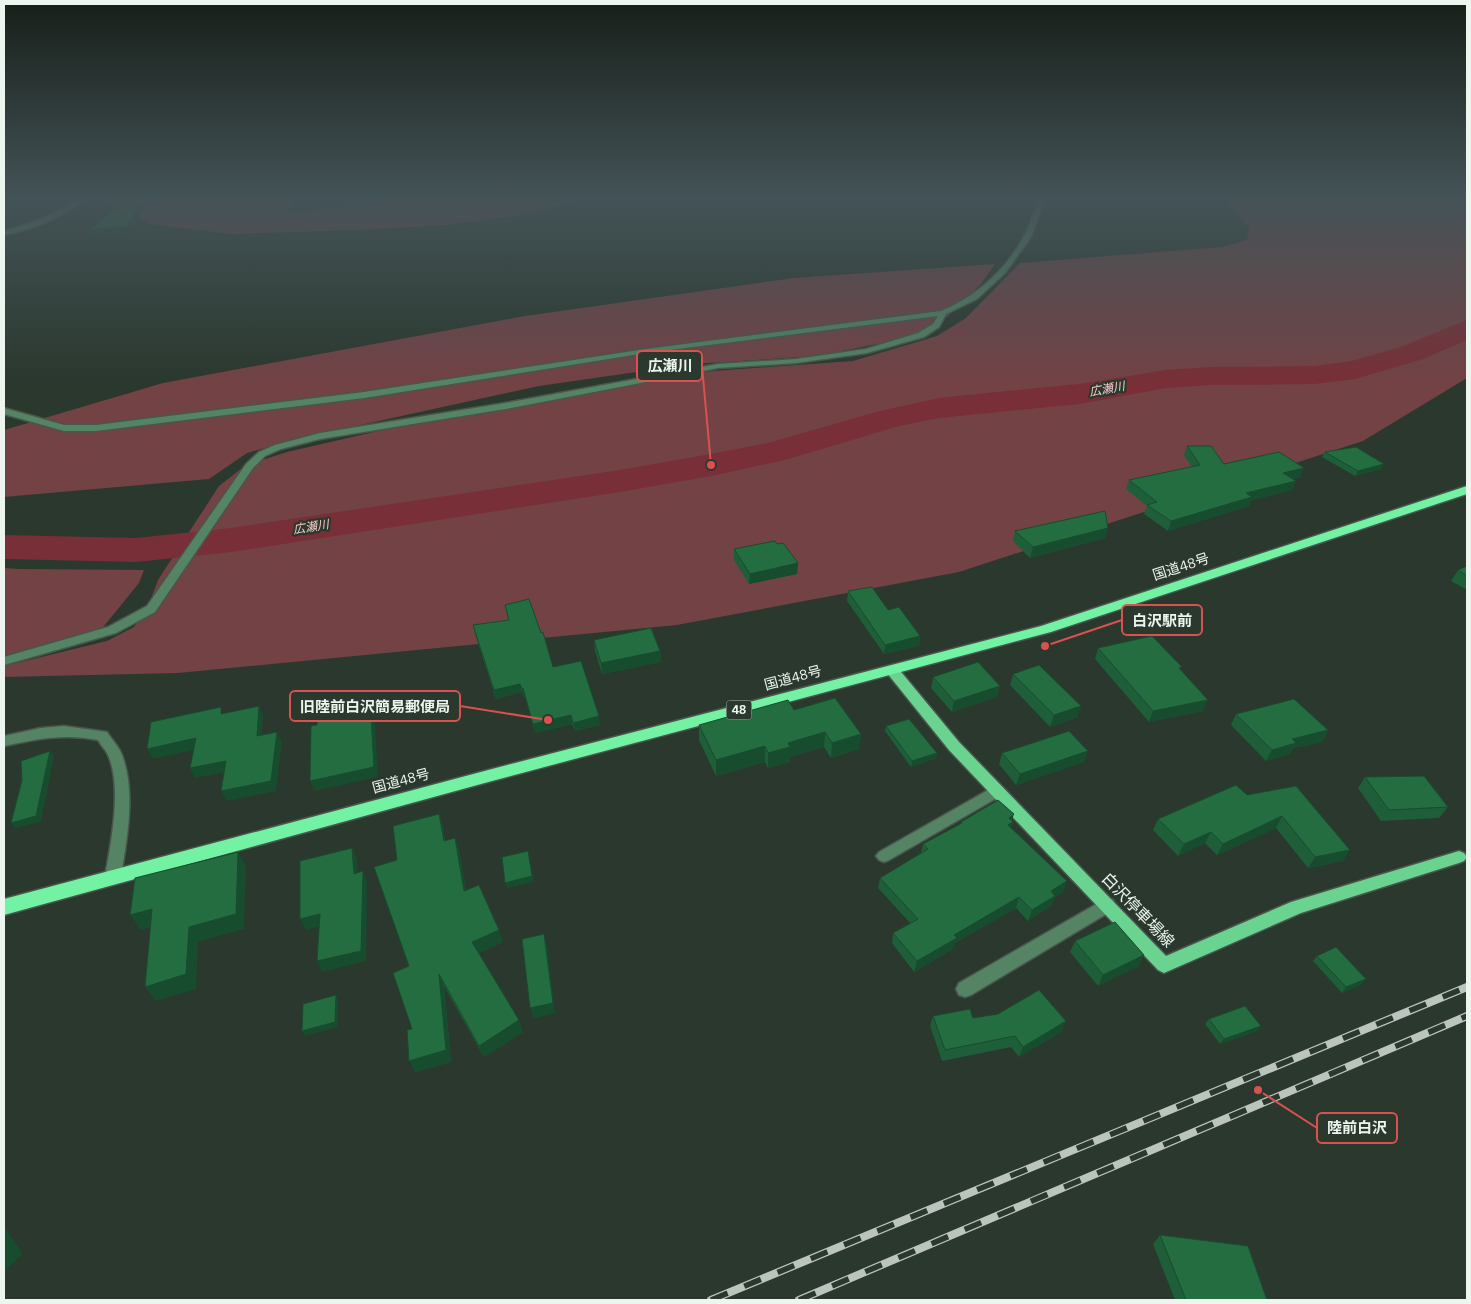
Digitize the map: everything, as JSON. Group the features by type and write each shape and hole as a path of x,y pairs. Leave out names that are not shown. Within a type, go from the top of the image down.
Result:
{"highway":[{"name":"国道48号","path":"4,907 113,876 1046,629 1467,490"}],"main road":[{"name":"白沢停車場線","path":"892,670 954,746 1164,965 1297,907 1460,857"}],"street":[{"path":"4,411 64,428 96,428 364,395 646,350 943,313 965,303 984,291 1013,259"},
{"path":"4,661 67,645 112,630 151,609 249,466 262,454 278,447 320,436 511,405 718,366 796,361 867,351 921,335 936,325 943,313"},
{"path":"4,740 45,731 78,731 102,736 115,755 120,777 117,856 113,876"},
{"path":"884,856 997,791"},
{"path":"965,989 1107,904"}],"shaded area":[{"path":"1072,259 1467,259 1467,378 1363,441 959,572 677,625 178,673 4,677 4,666 107,641 134,627 149,604 158,580 219,486 246,465 287,452 504,402 654,378 713,371 853,361 937,336 966,318 1020,263"},
{"path":"995,264 981,284 947,317 906,338 818,356 692,364 539,386 297,439 247,453 209,479 4,497 4,430 163,383 525,316 794,278"},
{"path":"4,568 144,570 139,583 100,631 4,657"}],"building":[{"path":"1187,446 1211,446 1224,464 1279,452 1304,468 1283,473 1296,481 1246,493 1252,497 1171,521 1147,505 1157,502 1129,480 1200,465"},
{"path":"1356,447 1384,464 1358,471 1325,452"},
{"path":"1105,511 1108,528 1033,547 1015,531"},
{"path":"775,541 777,544 783,543 798,563 750,574 734,549"},
{"path":"1467,566 1467,576 1458,570"},
{"path":"872,587 888,610 899,607 920,636 885,645 848,591"},
{"path":"529,599 541,633 543,632 553,667 581,661 599,716 573,723 571,715 533,724 523,688 520,684 494,690 473,625 509,620 505,605"},
{"path":"651,628 660,651 601,663 594,640"},
{"path":"1152,636 1182,667 1179,668 1208,700 1153,711 1098,648"},
{"path":"978,662 1000,686 954,701 933,677"},
{"path":"1039,665 1081,706 1054,715 1013,674"},
{"path":"352,697 350,718 371,714 374,767 310,781 311,726 317,725 319,703"},
{"path":"835,698 861,734 832,743 825,732 788,743 790,747 768,753 765,746 716,760 699,725 788,700 794,710"},
{"path":"1294,699 1328,730 1292,739 1296,743 1272,750 1236,714"},
{"path":"259,706 257,736 277,732 271,781 221,791 226,761 190,768 196,738 147,749 151,722 221,707 221,714"},
{"path":"909,719 937,753 912,761 886,726"},
{"path":"1069,731 1088,751 1020,774 1002,753"},
{"path":"50,751 36,816 11,823 22,780 21,761"},
{"path":"1424,776 1448,807 1389,810 1365,777"},
{"path":"1236,785 1247,795 1296,786 1350,850 1315,857 1282,816 1223,844 1211,832 1184,844 1158,819"},
{"path":"998,800 1014,814 1009,818 1013,822 1008,825 1067,881 1051,891 1055,896 1032,910 1019,897 954,935 957,938 917,961 893,933 918,919 880,878 928,849 923,844 962,823"},
{"path":"439,814 444,841 455,838 464,891 479,885 499,930 472,942 519,1020 479,1046 439,974 446,1050 409,1061 407,1030 412,1029 393,973 409,966 374,867 397,860 393,826"},
{"path":"352,848 354,874 363,871 361,951 317,961 320,914 300,919 300,861"},
{"path":"528,851 532,876 505,883 502,857"},
{"path":"238,852 236,914 189,927 186,974 145,987 152,909 130,915 135,878"},
{"path":"1115,922 1144,955 1103,975 1075,941"},
{"path":"544,934 553,1003 530,1008 522,939"},
{"path":"1336,947 1366,979 1346,987 1317,956"},
{"path":"1039,990 1066,1021 1023,1047 1015,1036 945,1050 933,1016 970,1009 973,1018 998,1014"},
{"path":"336,995 335,1022 302,1031 303,1004"},
{"path":"1245,1006 1261,1026 1224,1039 1209,1019"},
{"path":"1160,1235 1248,1246 1267,1300 1186,1300"}],"waterway":[{"name":"広瀬川","path":"4,547 136,550 231,540 620,481 711,465 773,453 892,418 939,408 1079,394 1166,379 1210,376 1314,375 1355,370 1412,353 1444,341 1467,329"}],"railway":[{"path":"711,1300 1467,987"},
{"path":"799,1300 1467,1016"}],"place":[{"name":"広瀬川","path":"711,465"},
{"name":"白沢駅前","path":"1045,646"},
{"name":"旧陸前白沢簡易郵便局","path":"548,720"},
{"name":"陸前白沢","path":"1258,1090"}]}
